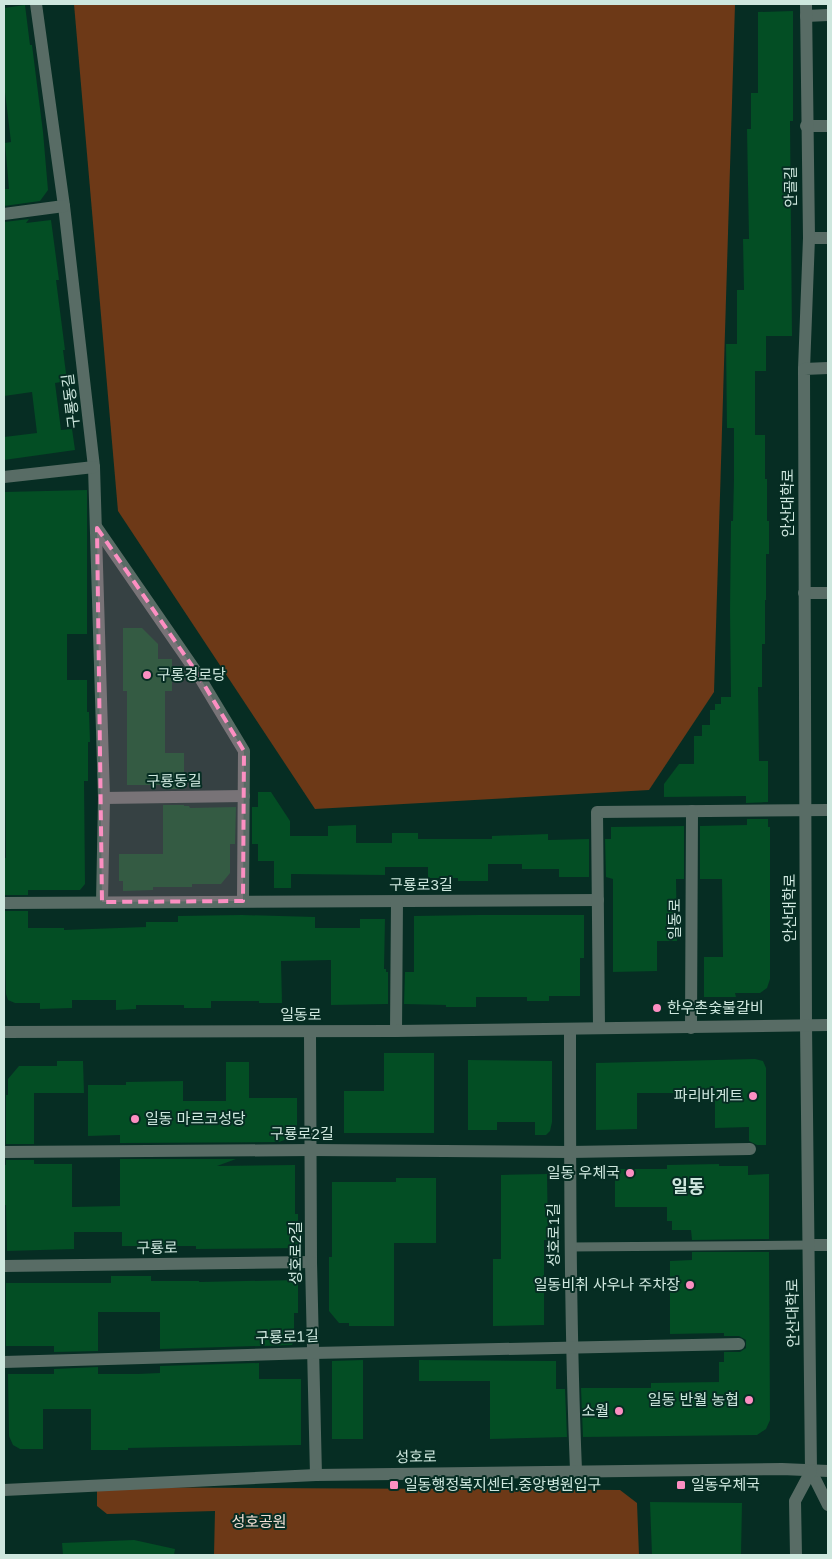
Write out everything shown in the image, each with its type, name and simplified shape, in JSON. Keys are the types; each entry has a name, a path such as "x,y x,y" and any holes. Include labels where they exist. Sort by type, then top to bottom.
{"street":[{"name":"구룡동길","path":"36,4 64,206 94,467 104,798 102,902"},
{"path":"806,10 828,16"},
{"name":"안골길","path":"804,368 809,238 806,126 806,10"},
{"path":"806,126 828,126"},
{"path":"4,214 64,206"},
{"path":"809,238 828,238"},
{"path":"804,368 828,368"},
{"name":"안산대학로","path":"804,368 806,1025 811,1471 828,1504"},
{"path":"4,477 94,467"},
{"path":"97,528 197,673 244,751 243,901"},
{"path":"804,593 828,593"},
{"name":"구룡동길","path":"104,798 244,796"},
{"path":"599,1028 597,812 828,810"},
{"name":"일동로","path":"691,1028 692,811"},
{"name":"구룡로3길","path":"4,903 598,900"},
{"path":"396,1031 397,902"},
{"name":"일동로","path":"4,1032 310,1032 828,1025"},
{"name":"성호로1길","path":"570,1029 571,1347 576,1470"},
{"name":"성호로2길","path":"310,1032 311,1262 316,1475"},
{"path":"570,1152 750,1149"},
{"name":"구룡로2길","path":"4,1152 312,1150 570,1152"},
{"path":"808,1245 828,1245"},
{"name":"구룡로","path":"4,1266 311,1262"},
{"path":"571,1347 739,1344"},
{"name":"구룡로1길","path":"4,1362 571,1347"},
{"name":"성호로","path":"4,1490 316,1475 782,1468 828,1471"},
{"name":"안산대학로","path":"796,1555 795,1501 811,1471"}],"lane":[{"path":"570,1247 808,1245"}],"highlighted area":[{"path":"97,528 197,673 244,751 243,901 102,902"}],"green space":[{"path":"74,4 735,4 714,692 649,790 315,809 118,511"},
{"name":"성호공원","path":"97,1487 620,1490 637,1503 639,1555 214,1555 215,1511 107,1514 97,1506"}],"building":[{"path":"25,5 43,132 48,190 40,201 4,206 4,189 9,189 5,143 11,142 4,84 4,8"},
{"path":"793,11 793,121 790,121 792,336 766,336 766,371 755,371 755,435 765,435 765,479 767,479 767,521 769,521 769,554 766,554 765,644 762,644 762,687 758,687 759,761 768,761 768,802 746,803 746,796 664,797 664,784 679,764 694,764 694,736 702,736 702,725 710,725 710,710 715,710 715,704 721,704 721,697 731,697 730,610 734,428 727,428 726,344 737,344 737,290 744,290 743,239 749,239 747,129 751,129 751,93 758,93 758,12"},
{"path":"29,219 26,223 51,220 59,280 56,280 67,381 55,383 61,430 72,429 75,450 4,460 4,437 37,433 32,392 4,396 4,222"},
{"path":"87,490 87,634 67,634 67,680 87,680 87,712 89,712 90,742 88,742 88,781 84,781 85,884 80,890 28,890 28,895 4,895 4,858 6,858 4,778 4,492"},
{"path":"123,628 142,628 158,644 158,659 172,659 172,691 165,691 165,753 184,753 184,789 163,789 163,785 127,785 127,691 123,691"},
{"path":"258,792 271,792 290,821 290,836 328,836 328,826 356,825 356,843 392,843 392,833 418,833 418,839 492,839 492,836 548,834 548,840 589,839 589,877 559,877 559,869 522,869 522,864 488,864 488,881 458,881 458,878 428,878 428,867 385,867 385,875 291,874 291,888 274,888 274,861 258,861 258,844 252,844 252,807 258,807"},
{"path":"163,805 184,805 190,808 236,807 235,844 230,844 230,873 221,884 192,884 192,887 153,887 153,890 123,891 123,881 119,881 119,854 163,854"},
{"path":"747,819 768,819 768,827 770,827 770,979 767,988 760,993 735,993 736,997 704,997 704,957 723,957 722,879 700,879 700,826 747,825"},
{"path":"684,826 684,879 676,879 677,941 657,941 657,971 613,972 613,879 606,877 605,839 611,839 611,827"},
{"path":"4,911 28,911 28,928 64,928 64,930 146,927 146,922 178,922 178,916 315,917 315,928 360,928 360,919 385,919 384,969 388,972 388,1004 331,1005 331,960 281,961 282,1003 211,1001 211,1008 184,1008 184,1005 136,1005 136,1009 116,1010 116,1000 72,1000 72,1008 40,1009 40,1003 15,1003 8,1000 6,994"},
{"path":"584,915 584,958 580,958 580,996 549,996 549,1001 527,1001 527,997 476,997 476,1007 404,1004 405,972 414,972 414,916"},
{"path":"384,1053 434,1053 434,1133 344,1133 344,1091 384,1091"},
{"path":"755,1059 763,1061 766,1068 766,1145 757,1145 749,1141 749,1127 715,1128 715,1093 637,1093 637,1129 596,1130 596,1063"},
{"path":"468,1060 552,1061 552,1122 550,1131 546,1135 535,1135 535,1122 497,1122 497,1130 468,1130"},
{"path":"57,1061 83,1061 84,1093 34,1093 34,1144 6,1144 6,1095 8,1095 8,1079 19,1066 57,1066"},
{"path":"226,1062 249,1062 249,1098 297,1098 297,1129 295,1136 279,1142 120,1143 120,1135 88,1136 88,1085 126,1085 126,1082 183,1081 183,1101 226,1101"},
{"path":"120,1159 236,1159 217,1166 295,1165 295,1214 298,1214 298,1248 196,1249 196,1246 122,1246 122,1232 74,1232 74,1249 7,1251 6,1160 34,1160 34,1164 72,1164 72,1207 120,1206"},
{"path":"719,1164 719,1166 748,1166 748,1175 769,1174 769,1239 692,1240 691,1230 672,1230 672,1221 667,1221 667,1207 615,1207 615,1169 667,1169 667,1165"},
{"path":"547,1174 548,1240 544,1240 544,1325 493,1326 493,1259 501,1259 501,1175"},
{"path":"396,1178 436,1178 436,1243 394,1243 394,1326 349,1326 349,1323 339,1323 329,1311 329,1257 332,1257 332,1182 396,1182"},
{"path":"692,1252 769,1252 770,1420 766,1429 757,1435 583,1437 581,1388 651,1388 651,1383 719,1382 719,1362 724,1362 724,1352 740,1352 746,1348 746,1340 739,1336 724,1336 724,1333 670,1334 670,1261 692,1260"},
{"path":"111,1276 151,1276 151,1281 298,1280 298,1313 294,1313 294,1341 292,1345 160,1349 160,1312 98,1312 98,1351 54,1352 54,1346 6,1346 6,1283 111,1283"},
{"path":"363,1360 363,1439 332,1439 332,1361"},
{"path":"419,1360 556,1361 556,1389 565,1389 567,1437 490,1439 490,1381 419,1381"},
{"path":"259,1363 259,1379 301,1379 301,1445 91,1450 91,1409 43,1409 43,1449 20,1449 13,1445 9,1436 8,1374 54,1374 54,1369 98,1367 98,1374 138,1374 160,1373 160,1366"},
{"path":"650,1502 742,1503 741,1555 652,1555"},
{"path":"134,1540 175,1549 174,1555 63,1555 62,1543"}],"place":[{"name":"구롱경로당","path":"147,675"},
{"name":"한우촌숯불갈비","path":"657,1008"},
{"name":"파리바게트","path":"753,1096"},
{"name":"일동 마르코성당","path":"135,1119"},
{"name":"일동 우체국","path":"630,1173"},
{"name":"일동비취 사우나 주차장","path":"690,1285"},
{"name":"일동 반월 농협","path":"749,1400"},
{"name":"소월","path":"619,1411"},
{"name":"일동행정복지센터.중앙병원입구","path":"394,1485"},
{"name":"일동우체국","path":"681,1485"}],"district":[{"name":"일동","path":"688,1187"}]}
